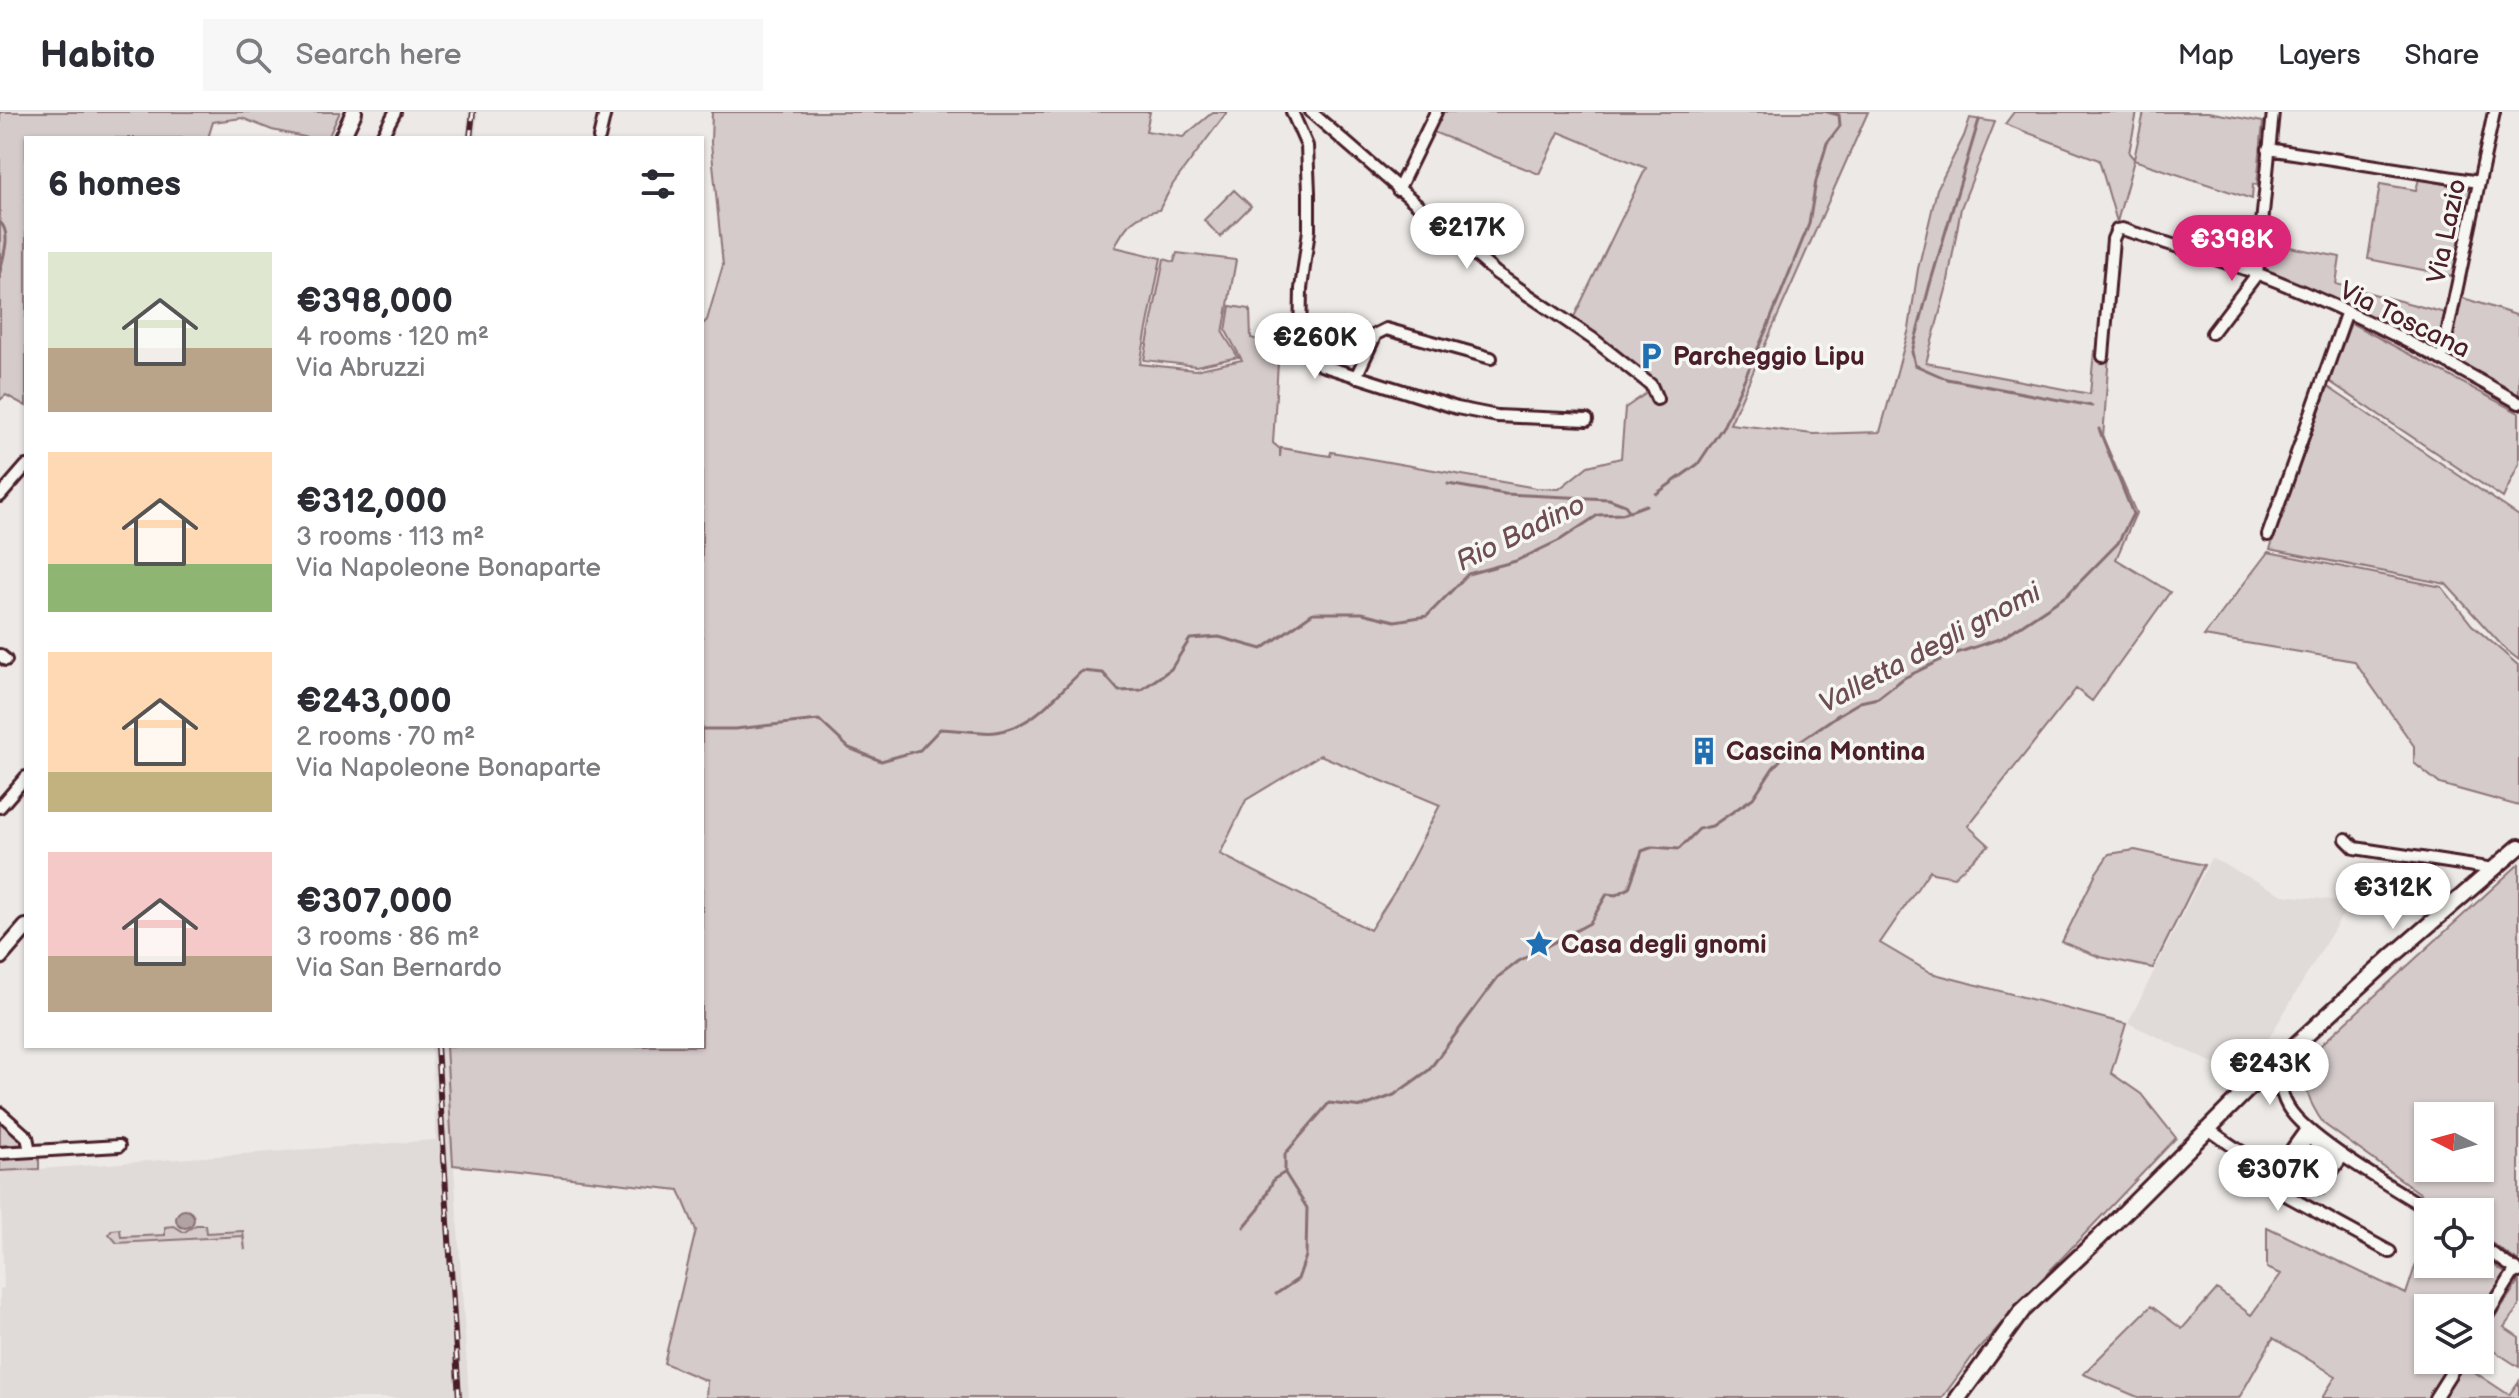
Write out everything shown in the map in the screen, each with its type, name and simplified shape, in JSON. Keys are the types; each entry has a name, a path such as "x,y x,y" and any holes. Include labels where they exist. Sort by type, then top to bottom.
{"street":[{"path":"343,136 354,112"},
{"path":"382,136 395,112"},
{"path":"599,136 605,112"},
{"path":"1292,112 1307,146 1309,230 1301,289 1300,343 1305,354 1321,365 1457,408 1497,416 1587,420"},
{"path":"1311,112 1496,273 1593,339 1651,385 1657,399"},
{"path":"1398,190 1436,112"},
{"path":"2212,333 2257,274 2273,112"},
{"name":"Via Lazio","path":"2442,358 2494,112"},
{"path":"2268,149 2479,182"},
{"name":"Via Toscana","path":"2103,356 2113,239 2117,230 2122,229 2257,274 2442,358 2519,403"},
{"path":"2268,535 2346,314"},
{"path":"1356,377 1376,334 1386,329 1491,358"},
{"path":"0,496 24,468"},
{"path":"0,807 24,779"},
{"path":"2346,839 2355,848 2494,869"},
{"path":"1958,1398 2022,1311 2266,1073 2395,954 2519,847"},
{"path":"0,957 24,929"},
{"path":"2297,1046 2285,1063 2281,1079 2286,1104 2307,1128 2414,1200"},
{"path":"2266,1073 2276,1071 2281,1079"},
{"path":"0,1113 27,1137 30,1151"},
{"path":"2307,1128 2272,1182 2273,1188 2390,1252"},
{"path":"2208,1129 2251,1158 2282,1168 2320,1188 2340,1160 2308,1138 2282,1168"},
{"path":"0,1153 119,1146"},
{"path":"2494,1254 2517,1270 2494,1305"},
{"path":"2435,1398 2450,1374"}],"shaded area":[{"path":"0,112 340,112 329,136 300,136 272,130 242,118 213,122 209,136 24,136 24,405 6,395 0,400"},
{"path":"468,112 478,112 475,136 466,136"},
{"path":"712,112 1150,112 1146,131 1183,137 1213,112 1227,112 1173,184 1159,210 1132,222 1115,247 1161,258 1140,364 1195,370 1242,360 1226,331 1230,306 1250,309 1251,338 1279,346 1273,443 1280,449 1280,457 1281,448 1330,456 1331,452 1536,488 1559,489 1588,466 1621,458 1625,408 1654,388 1572,321 1646,168 1559,132 1539,174 1433,132 1441,112 1868,112 1730,424 1813,434 1880,432 1909,329 1918,269 1937,189 1970,118 1995,122 1961,208 1947,286 1926,363 2090,394 2094,351 2109,354 2103,438 2136,513 2116,559 2170,592 2092,701 2076,689 1968,826 1989,845 1954,877 1930,870 1880,943 1931,973 2126,1024 2111,1073 2141,1094 2176,1138 2020,1302 1972,1357 1942,1398 706,1398 707,1381 664,1363 696,1230 679,1190 453,1165 446,1048 704,1048 704,323 723,265 711,143","holes":["1320,755 1440,805 1397,888 1370,930 1220,854 1246,800"]},
{"path":"2014,112 2137,112 2129,153 2134,159 2144,112 2208,112 2263,122 2257,185 2253,184 2252,199 2134,160 2117,222 2099,160 2005,124"},
{"path":"2419,179 2471,189 2453,276 2368,259 2380,184 2416,190"},
{"path":"1234,190 1251,206 1220,237 1204,220"},
{"path":"2265,242 2340,257 2336,284 2449,314 2444,340 2433,346 2285,283 2265,267"},
{"path":"1177,253 1236,260 1223,333 1238,357 1196,366 1144,360 1164,259 1174,262"},
{"path":"2460,297 2519,316 2519,400 2454,363 2449,339"},
{"path":"2351,323 2519,413 2519,464 2503,498 2329,381"},
{"path":"2328,387 2519,516 2519,660 2505,649 2446,584 2270,549"},
{"path":"2268,552 2442,587 2472,625 2519,666 2519,806 2440,784 2414,763 2414,746 2354,661 2204,636"},
{"path":"2135,850 2204,865 2153,968 2100,957 2062,942 2096,873 2109,854"},
{"path":"2211,858 2283,895 2349,904 2245,1078 2128,1023"},
{"path":"2519,864 2519,1262 2494,1245 2494,1198 2427,1198 2324,1124 2307,1091 2310,1055"},
{"path":"431,1048 446,1048 469,1398 0,1398 0,1289 4,1288 0,1172 436,1140"},
{"path":"0,1119 27,1144 0,1146"},
{"path":"39,1156 39,1169 0,1171 0,1158"},
{"path":"185,1210 194,1219 185,1228 176,1219"},
{"path":"196,1225 205,1225 206,1233 243,1231 245,1250 243,1236 117,1243 109,1234 112,1230 120,1229 121,1237 165,1235 165,1227 174,1226 184,1232"},
{"path":"2267,1227 2406,1294 2414,1270 2414,1278 2494,1278 2494,1266 2505,1273 2492,1294 2414,1294 2414,1374 2443,1374 2428,1398 2322,1398 2336,1376 2273,1338 2239,1398 2140,1398 2083,1374 2151,1306 2182,1329 2217,1289 2251,1315 2281,1274 2267,1268"},
{"path":"2519,1281 2519,1306 2504,1327 2519,1337 2519,1367 2494,1351 2494,1318"},
{"path":"2457,1374 2478,1374 2509,1395 2519,1381 2519,1398 2442,1398"}],"waterway":[{"name":"Rio Badino","path":"1656,494 1698,464 1724,425 1809,224 1816,181 1827,143 1840,126 1839,115 1827,112"},
{"path":"1979,120 1912,352 1915,365 1947,379 2092,406"},
{"path":"0,222 6,239 0,272"},
{"name":"Valletta degli gnomi","path":"1276,1294 1298,1279 1306,1256 1307,1208 1285,1173 1285,1154 1329,1103 1362,1107 1394,1095 1429,1070 1498,977 1519,961 1590,923 1607,894 1616,895 1629,888 1642,851 1653,847 1679,849 1699,829 1712,826 1753,798 1773,768 1793,746 1838,715 1860,702 1878,698 1904,678 1951,655 2002,638 2067,595 2118,543 2133,514 2099,429"},
{"path":"1448,484 1505,494 1609,499 1625,505 1630,512"},
{"name":"Rio Badino","path":"704,729 735,729 819,720 849,748 881,761 920,750 940,729 996,732 1022,723 1044,708 1082,671 1103,673 1119,691 1141,690 1171,669 1190,639 1219,637 1262,649 1313,613 1362,613 1395,621 1427,616 1468,574 1516,561 1560,540 1598,515 1622,514 1646,505"},
{"path":"1244,1227 1259,1209 1274,1179 1284,1173"}],"railway":[{"path":"470,136 473,112"},
{"path":"437,1048 459,1398"}],"place":[{"name":"Parcheggio Lipu","path":"1651,356"},
{"name":"Cascina Montina","path":"1704,751"},
{"name":"Casa degli gnomi","path":"1539,944"}]}
